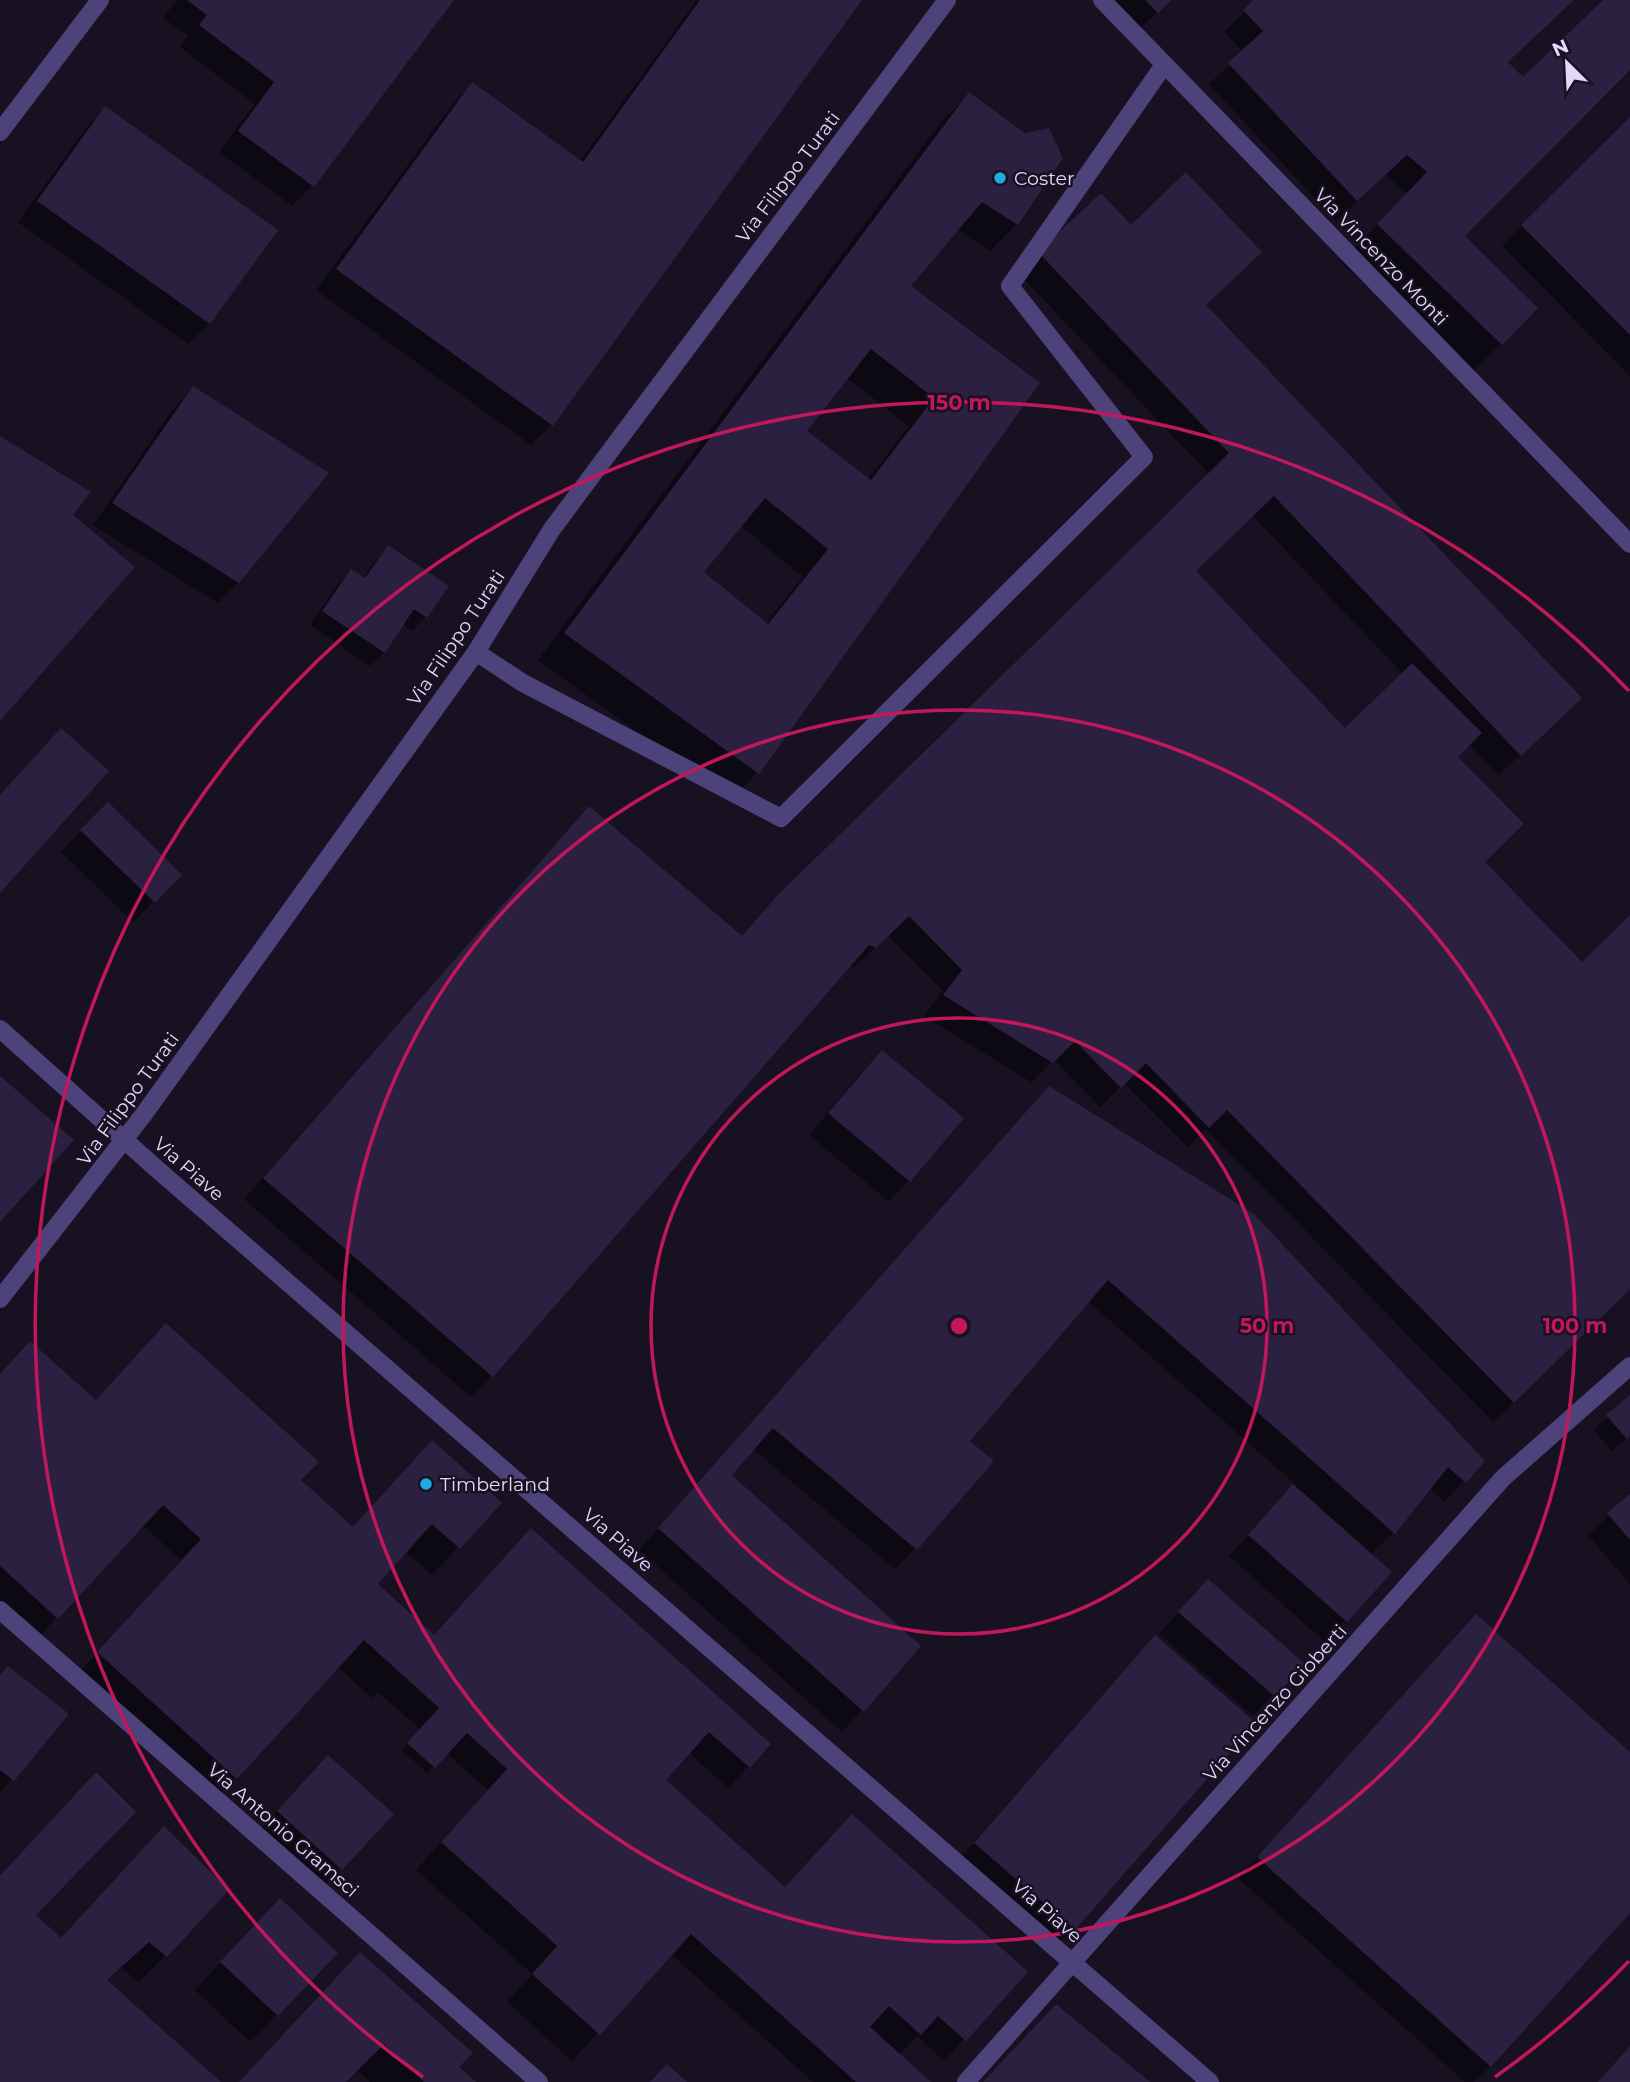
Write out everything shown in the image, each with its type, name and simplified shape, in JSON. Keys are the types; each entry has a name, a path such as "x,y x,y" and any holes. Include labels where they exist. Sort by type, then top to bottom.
{"street":[{"path":"0,132 100,0"},
{"name":"Via Filippo Turati","path":"0,1299 124,1141 476,652 552,528 947,0"},
{"name":"Via Vincenzo Monti","path":"1102,0 1630,544"},
{"path":"476,652 523,683 781,818 1144,457 1010,286 1164,65"},
{"name":"Via Piave","path":"0,1029 124,1141 1210,2082"},
{"name":"Via Vincenzo Gioberti","path":"966,2082 1503,1478 1630,1366"},
{"name":"Via Antonio Gramsci","path":"0,1610 539,2082"}],"building":[{"path":"187,0 454,0 314,187 238,131 274,82 199,25 207,15"},
{"path":"700,0 862,0 553,426 336,269 472,82 583,162"},
{"path":"1145,0 1172,0 1158,13"},
{"path":"1253,0 1574,0 1508,62 1523,77 1603,0 1630,0 1630,70 1465,236 1538,308 1502,345 1377,224 1427,172 1407,155 1357,201 1228,63 1263,31 1243,10"},
{"path":"969,92 1025,133 1049,128 1063,158 1018,225 982,202 911,286 1040,383 759,774 564,633","holes":["871,349 934,398 871,480 807,431","765,498 828,549 768,624 704,572"]},
{"path":"105,106 278,230 210,324 37,201"},
{"path":"1630,117 1630,335 1521,225"},
{"path":"1186,172 1262,252 1206,305 1582,698 1521,756 1274,496 1196,571 1345,728 1412,663 1482,733 1458,757 1524,824 1485,862 1582,962 1630,915 1630,1289 1514,1403 1227,1110 1209,1128 1146,1063 1121,1088 1075,1041 1053,1063 943,995 962,970 909,916 876,948 869,945 493,1377 263,1178 589,806 742,936 777,896 1229,453 1038,252 1101,193 1131,225"},
{"path":"193,386 329,473 239,583 112,503"},
{"path":"0,436 91,492 73,515 135,567 0,721"},
{"path":"388,545 449,586 427,618 414,609 385,653 322,611 351,569 365,578"},
{"path":"61,728 109,771 0,893 0,795"},
{"path":"108,802 182,875 155,903 80,830"},
{"path":"882,1050 964,1118 910,1182 828,1113"},
{"path":"0,1076 74,1140 0,1222"},
{"path":"1049,1086 1254,1214 1485,1461 1466,1483 1448,1467 1395,1534 1108,1280 970,1441 994,1461 917,1550 773,1428 732,1475 921,1646 864,1712 658,1528"},
{"path":"166,1323 319,1462 301,1480 353,1527 432,1440 502,1503 460,1549 432,1524 378,1584 434,1635 531,1528 771,1744 750,1768 709,1732 666,1780 785,1887 852,1814 1028,1972 966,2041 938,2016 921,2035 889,2006 870,2027 931,2082 856,2082 691,1934 600,2035 532,1974 557,1946 441,1842 507,1769 467,1733 435,1768 407,1743 439,1708 364,1640 237,1779 97,1652 201,1539 163,1505 58,1619 0,1566 0,1374 30,1341 96,1400"},
{"path":"1630,1395 1630,1436 1627,1439 1606,1415"},
{"path":"1293,1484 1392,1572 1347,1622 1248,1535"},
{"path":"1630,1494 1630,1540 1607,1513"},
{"path":"1208,1579 1305,1664 1275,1697 1178,1612"},
{"path":"1476,1614 1630,1752 1630,1913 1491,2067 1257,1857"},
{"path":"1155,1635 1256,1723 1075,1930 974,1843"},
{"path":"8,1666 69,1714 14,1781 0,1770 0,1676"},
{"path":"328,1755 394,1814 342,1870 277,1811"},
{"path":"96,1772 136,1812 36,1915 61,1938 164,1826 229,1890 167,1957 149,1942 107,1980 221,2082 0,2082 0,1876"},
{"path":"280,1898 338,1953 278,2016 220,1962"},
{"path":"360,1952 473,2053 459,2067 476,2082 424,2082 384,2044 346,2082 239,2082"},
{"path":"1056,2004 1150,2082 983,2082"},
{"path":"1630,2046 1630,2082 1598,2082"},
{"path":"667,2064 687,2082 650,2082"}],"place":[{"name":"Coster","path":"1000,178"},
{"name":"Timberland","path":"426,1484"}]}
